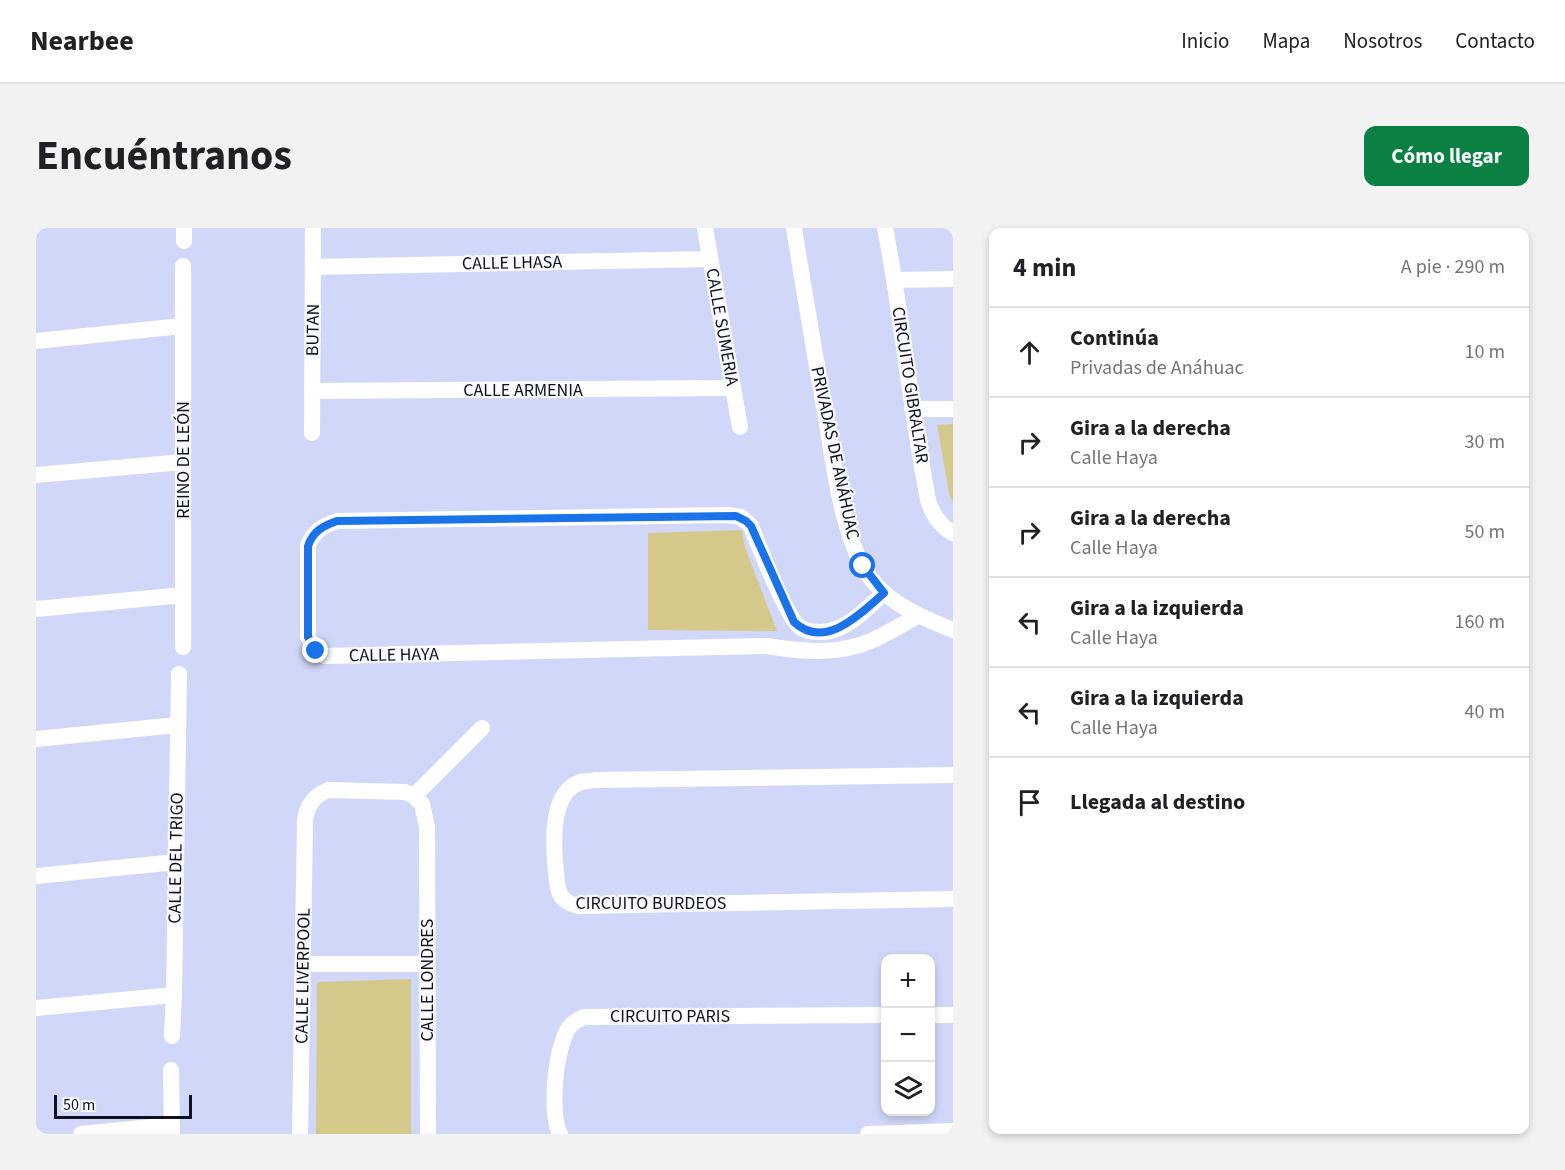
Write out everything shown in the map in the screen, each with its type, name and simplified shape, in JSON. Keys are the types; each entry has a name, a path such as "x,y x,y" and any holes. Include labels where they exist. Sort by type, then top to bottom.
{"street":[{"name":"BUTAN","path":"312,433 313,228"},
{"name":"CALLE SUMERIA","path":"705,228 740,427"},
{"name":"PRIVADAS DE ANÁHUAC","path":"794,228 828,431 851,540 863,566 884,593 918,616 953,630"},
{"name":"CIRCUITO GIBRALTAR","path":"885,228 895,280 912,409 929,504 934,515 946,530 953,533"},
{"name":"CALLE LHASA","path":"313,267 710,260"},
{"name":"REINO DE LEÓN","path":"183,266 183,647"},
{"path":"895,280 953,279"},
{"path":"36,341 182,326"},
{"name":"CALLE ARMENIA","path":"312,392 733,388"},
{"path":"912,409 953,409"},
{"path":"36,475 183,462"},
{"name":"CALLE HAYA","path":"884,593 843,627 822,632 800,628 790,615 751,526 741,517 728,515 337,521 323,526 316,532 310,538 308,546 308,637 316,651 325,656 767,646 793,651 820,651 846,648 872,641 918,616"},
{"path":"36,609 183,595"},
{"name":"CALLE DEL TRIGO","path":"172,1036 178,674"},
{"path":"36,739 177,725"},
{"path":"414,796 482,728"},
{"name":"CIRCUITO BURDEOS","path":"953,775 579,782 562,800 556,812 555,836 560,894 568,903 579,906 953,899"},
{"name":"CALLE LIVERPOOL","path":"300,1134 305,819 308,806 320,794 328,790 405,792 414,796"},
{"name":"CALLE LONDRES","path":"414,796 422,804 427,827 428,1134"},
{"path":"36,876 176,862"},
{"path":"304,964 427,964"},
{"path":"36,1008 174,995"},
{"name":"CIRCUITO PARIS","path":"561,1134 556,1127 555,1115 558,1058 565,1036 572,1024 584,1017 881,1015"},
{"path":"935,1015 953,1015"},
{"path":"81,1134 172,1130 171,1070"},
{"path":"868,1134 953,1131"}],"shaded area":[{"path":"953,424 953,501 950,498 937,425"},
{"path":"742,530 745,547 777,631 648,630 648,533"},
{"path":"411,979 411,1134 316,1134 317,982"}],"route":[{"path":"316,651 308,637 308,546 310,538 316,532 323,526 337,521 728,515 741,517 751,526 794,622 800,628 814,632 843,627 884,593 863,566"}]}
